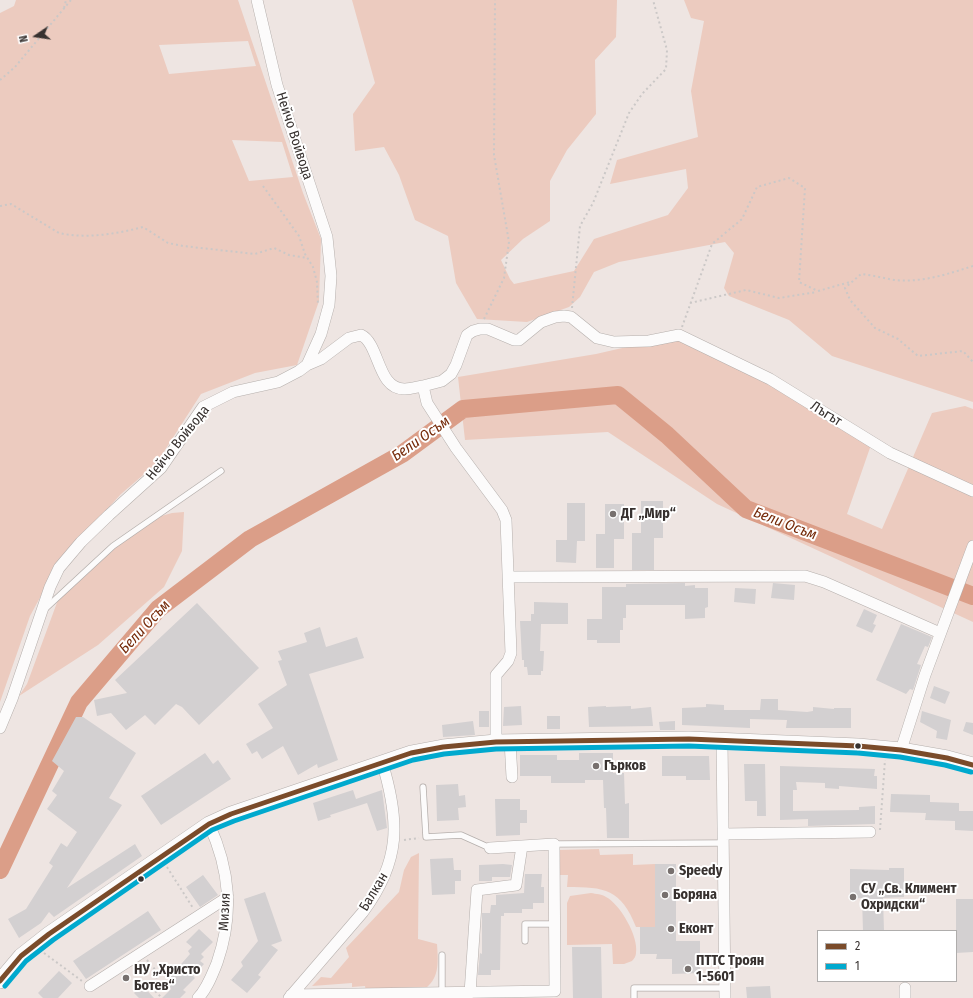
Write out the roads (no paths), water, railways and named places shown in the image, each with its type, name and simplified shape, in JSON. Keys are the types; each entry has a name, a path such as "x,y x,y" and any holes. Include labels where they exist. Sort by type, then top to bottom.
{"main road":[{"path":"0,981 21,956 60,925 209,824 231,814 411,753 443,747 503,741 722,740 858,746 901,750 948,758 973,765"}],"street":[{"name":"Нейчо Войвода","path":"0,728 12,699 40,614 59,568 92,531 161,468 203,407 233,392 278,382 307,366 321,334 329,305 331,276 327,237 277,85 259,3"},
{"name":"Лъгът","path":"423,386 442,381 451,374 468,335 473,331 480,329 488,329 514,340 519,340 540,322 555,317 571,317 597,338 614,342 649,341 679,335 770,379 890,454 973,491"},
{"path":"307,366 321,359 349,338 361,334 370,341 377,362 395,387 404,389 423,386 427,403 435,417 487,492 502,510 506,520 511,653 508,661 496,675 503,741 512,777"},
{"path":"901,750 940,633 973,546"},
{"path":"508,577 805,576 824,582 940,633"},
{"path":"722,740 725,993"},
{"name":"Балкан","path":"290,997 373,900 386,876 395,841 393,801 382,762"},
{"name":"Мизия","path":"198,998 208,982 220,954 226,924 228,897 219,846 209,824"},
{"path":"723,839 875,832"},
{"path":"290,997 388,996 442,993 555,991 554,844 490,848"},
{"path":"470,993 477,890 516,885 522,846"},
{"path":"90,986 228,897"}],"lane":[{"path":"40,614 114,546 221,471"},
{"path":"423,787 426,837 462,835 490,848"},
{"path":"554,844 723,839"},
{"path":"525,942 525,924 555,924"},
{"path":"442,955 442,993"},
{"path":"634,998 634,988 725,993"}],"waterway":[{"name":"Бели Осъм","path":"0,870 79,702 158,609 250,539 402,454 463,409 618,395 667,435 746,509 973,596"}],"place":[{"name":"ДГ „Мир“","path":"613,514"},
{"name":"Гърков","path":"596,766"},
{"name":"Speedy","path":"671,871"},
{"name":"Боряна","path":"665,895"},
{"name":"СУ „Св. Климент Охридски“","path":"853,897"},
{"name":"Еконт","path":"671,929"},
{"name":"ПТТС Троян 1-5601","path":"688,969"},
{"name":"НУ „Христо Ботев“","path":"126,978"}]}
